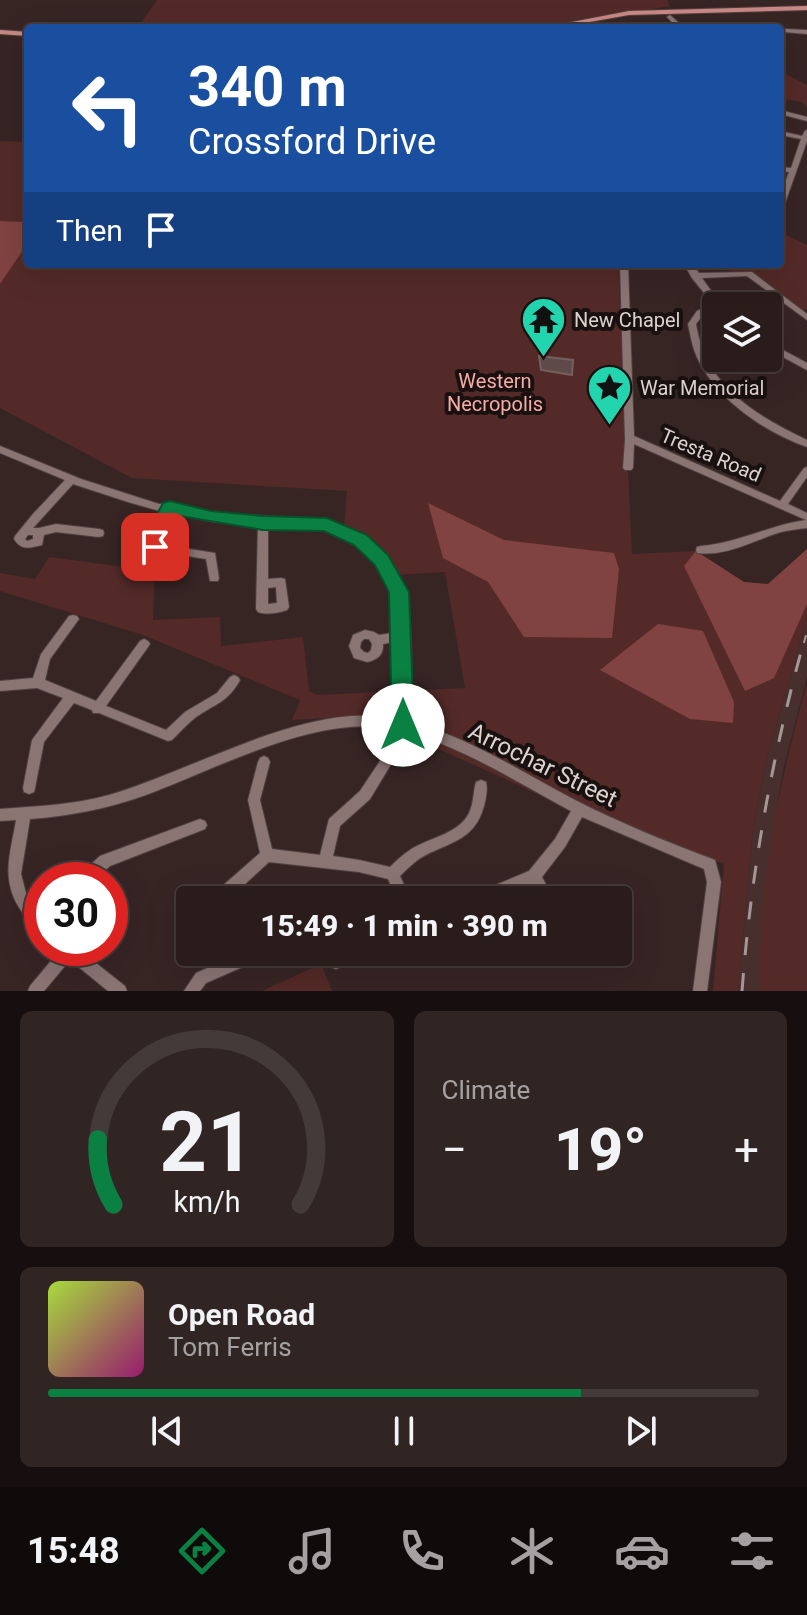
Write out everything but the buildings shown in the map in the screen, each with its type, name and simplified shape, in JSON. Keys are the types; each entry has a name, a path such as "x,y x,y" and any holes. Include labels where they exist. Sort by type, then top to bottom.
{"main road":[{"path":"567,24 629,13 757,12 807,8"},
{"path":"0,32 24,34"}],"street":[{"path":"708,12 709,24"},
{"path":"670,17 677,24"},
{"path":"786,31 807,32"},
{"path":"784,113 807,119"},
{"path":"784,133 805,135 784,195"},
{"path":"784,169 793,170"},
{"name":"Tresta Road","path":"624,268 630,440 807,517"},
{"path":"690,268 707,292"},
{"path":"695,276 749,274 807,318"},
{"path":"702,312 692,324 702,354"},
{"path":"782,353 807,367"},
{"path":"712,372 720,385 765,425 807,444"},
{"path":"628,468 630,440"},
{"path":"0,449 70,481 170,508 263,523 327,524 360,540 381,560 399,592 403,636 403,725"},
{"path":"783,504 807,470"},
{"path":"70,481 33,517 33,531 56,528 99,533"},
{"path":"151,542 170,508"},
{"path":"162,526 148,522 141,526 136,536 155,547 211,556 214,578"},
{"path":"262,584 263,523"},
{"path":"701,550 747,543 787,525 807,524"},
{"path":"38,683 45,657 73,619"},
{"path":"377,640 403,636"},
{"path":"97,709 144,644"},
{"path":"0,686 38,683 168,736 192,714 214,704 227,693 234,680"},
{"path":"29,788 38,740 71,697"},
{"name":"Arrochar Street","path":"0,815 109,801 301,729 365,721 403,725 461,748 579,809 710,865 714,882 700,991"},
{"path":"264,762 254,800 267,855"},
{"path":"325,861 334,823 365,795 386,762"},
{"path":"392,874 416,854 462,835 479,811 481,786"},
{"path":"510,886 534,876 560,843 579,809"},
{"path":"24,813 7,886 24,906"},
{"path":"104,862 200,825"},
{"path":"233,886 267,855 325,861 392,874"},
{"path":"392,874 398,886"},
{"path":"534,876 539,886"},
{"path":"35,991 55,966"},
{"path":"89,966 120,991"},
{"path":"191,991 201,978 228,966"}],"shaded area":[{"path":"0,221 24,222 24,249 0,284"},
{"path":"428,503 504,540 614,553 619,569 612,638 524,637 488,582 443,558"},
{"path":"807,549 807,604 774,678 745,691 684,566 696,551 744,582 768,584"},
{"path":"807,621 807,677 783,770 768,866 760,991 738,991 753,828 769,749"},
{"path":"658,624 703,631 734,702 733,723 690,719 600,670"}],"green space":[{"path":"157,0 667,0 670,6 565,24 140,24"},
{"path":"784,73 807,85 807,108 802,102 784,99"},
{"path":"0,141 24,142 24,222 0,221"},
{"path":"784,234 807,245 807,309 803,311 782,292 761,279 729,271 728,268 784,268"},
{"name":"Western Necropolis","path":"24,249 24,268 618,268 632,554 696,551 744,582 768,584 807,549 807,621 769,749 753,828 738,991 713,991 724,863 668,853 410,736 388,721 341,717 292,720 300,700 143,635 0,591 0,573 35,579 49,557 155,571 153,620 220,617 221,646 303,637 309,691 317,695 465,688 445,572 396,575 375,545 344,527 347,491 132,478 0,408 0,284"},
{"path":"807,683 807,991 760,991 766,874 787,759"},
{"path":"322,966 332,991 262,991"}],"railway":[{"path":"804,643 807,631"},
{"path":"742,991 764,814 804,641"}],"place":[{"name":"New Chapel","path":"543,359"},
{"name":"War Memorial","path":"609,427"}],"route":[{"path":"155,547 151,542 170,508 263,523 327,524 360,540 381,560 399,592 403,636 403,725"}]}
